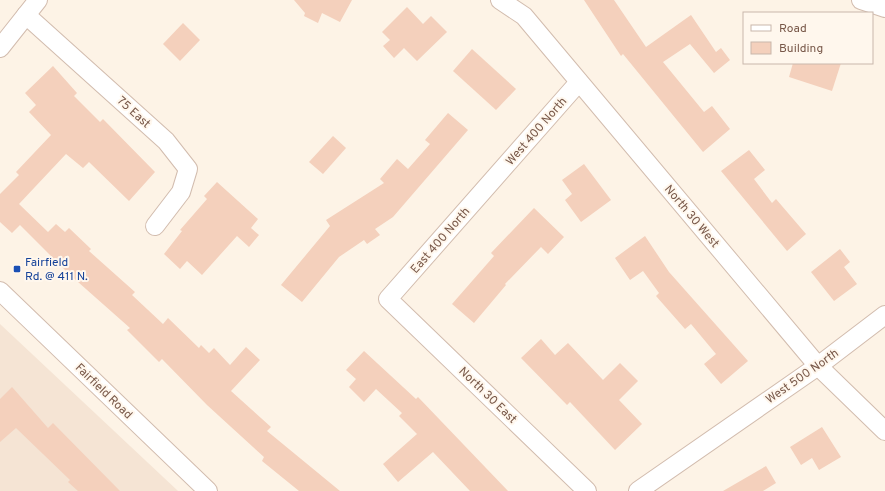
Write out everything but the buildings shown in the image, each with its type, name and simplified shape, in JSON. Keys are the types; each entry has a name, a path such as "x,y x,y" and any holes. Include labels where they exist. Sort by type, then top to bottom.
{"street":[{"path":"0,48 38,0"},
{"name":"North 30 West","path":"500,0 524,16 818,366 885,431"},
{"path":"861,0 885,8"},
{"name":"75 East","path":"26,15 166,141 188,169 181,192 155,226"},
{"name":"West 400 North","path":"492,180 579,82"},
{"name":"East 400 North","path":"388,300 492,180"},
{"name":"Fairfield Road","path":"0,291 208,491"},
{"name":"North 30 East","path":"388,300 587,491"},
{"name":"West 500 North","path":"638,491 818,366 885,315"}],"shaded area":[{"path":"0,324 178,491 0,491"}],"place":[{"name":"Fairfield Rd. @ 411 N.","path":"17,269"}]}
